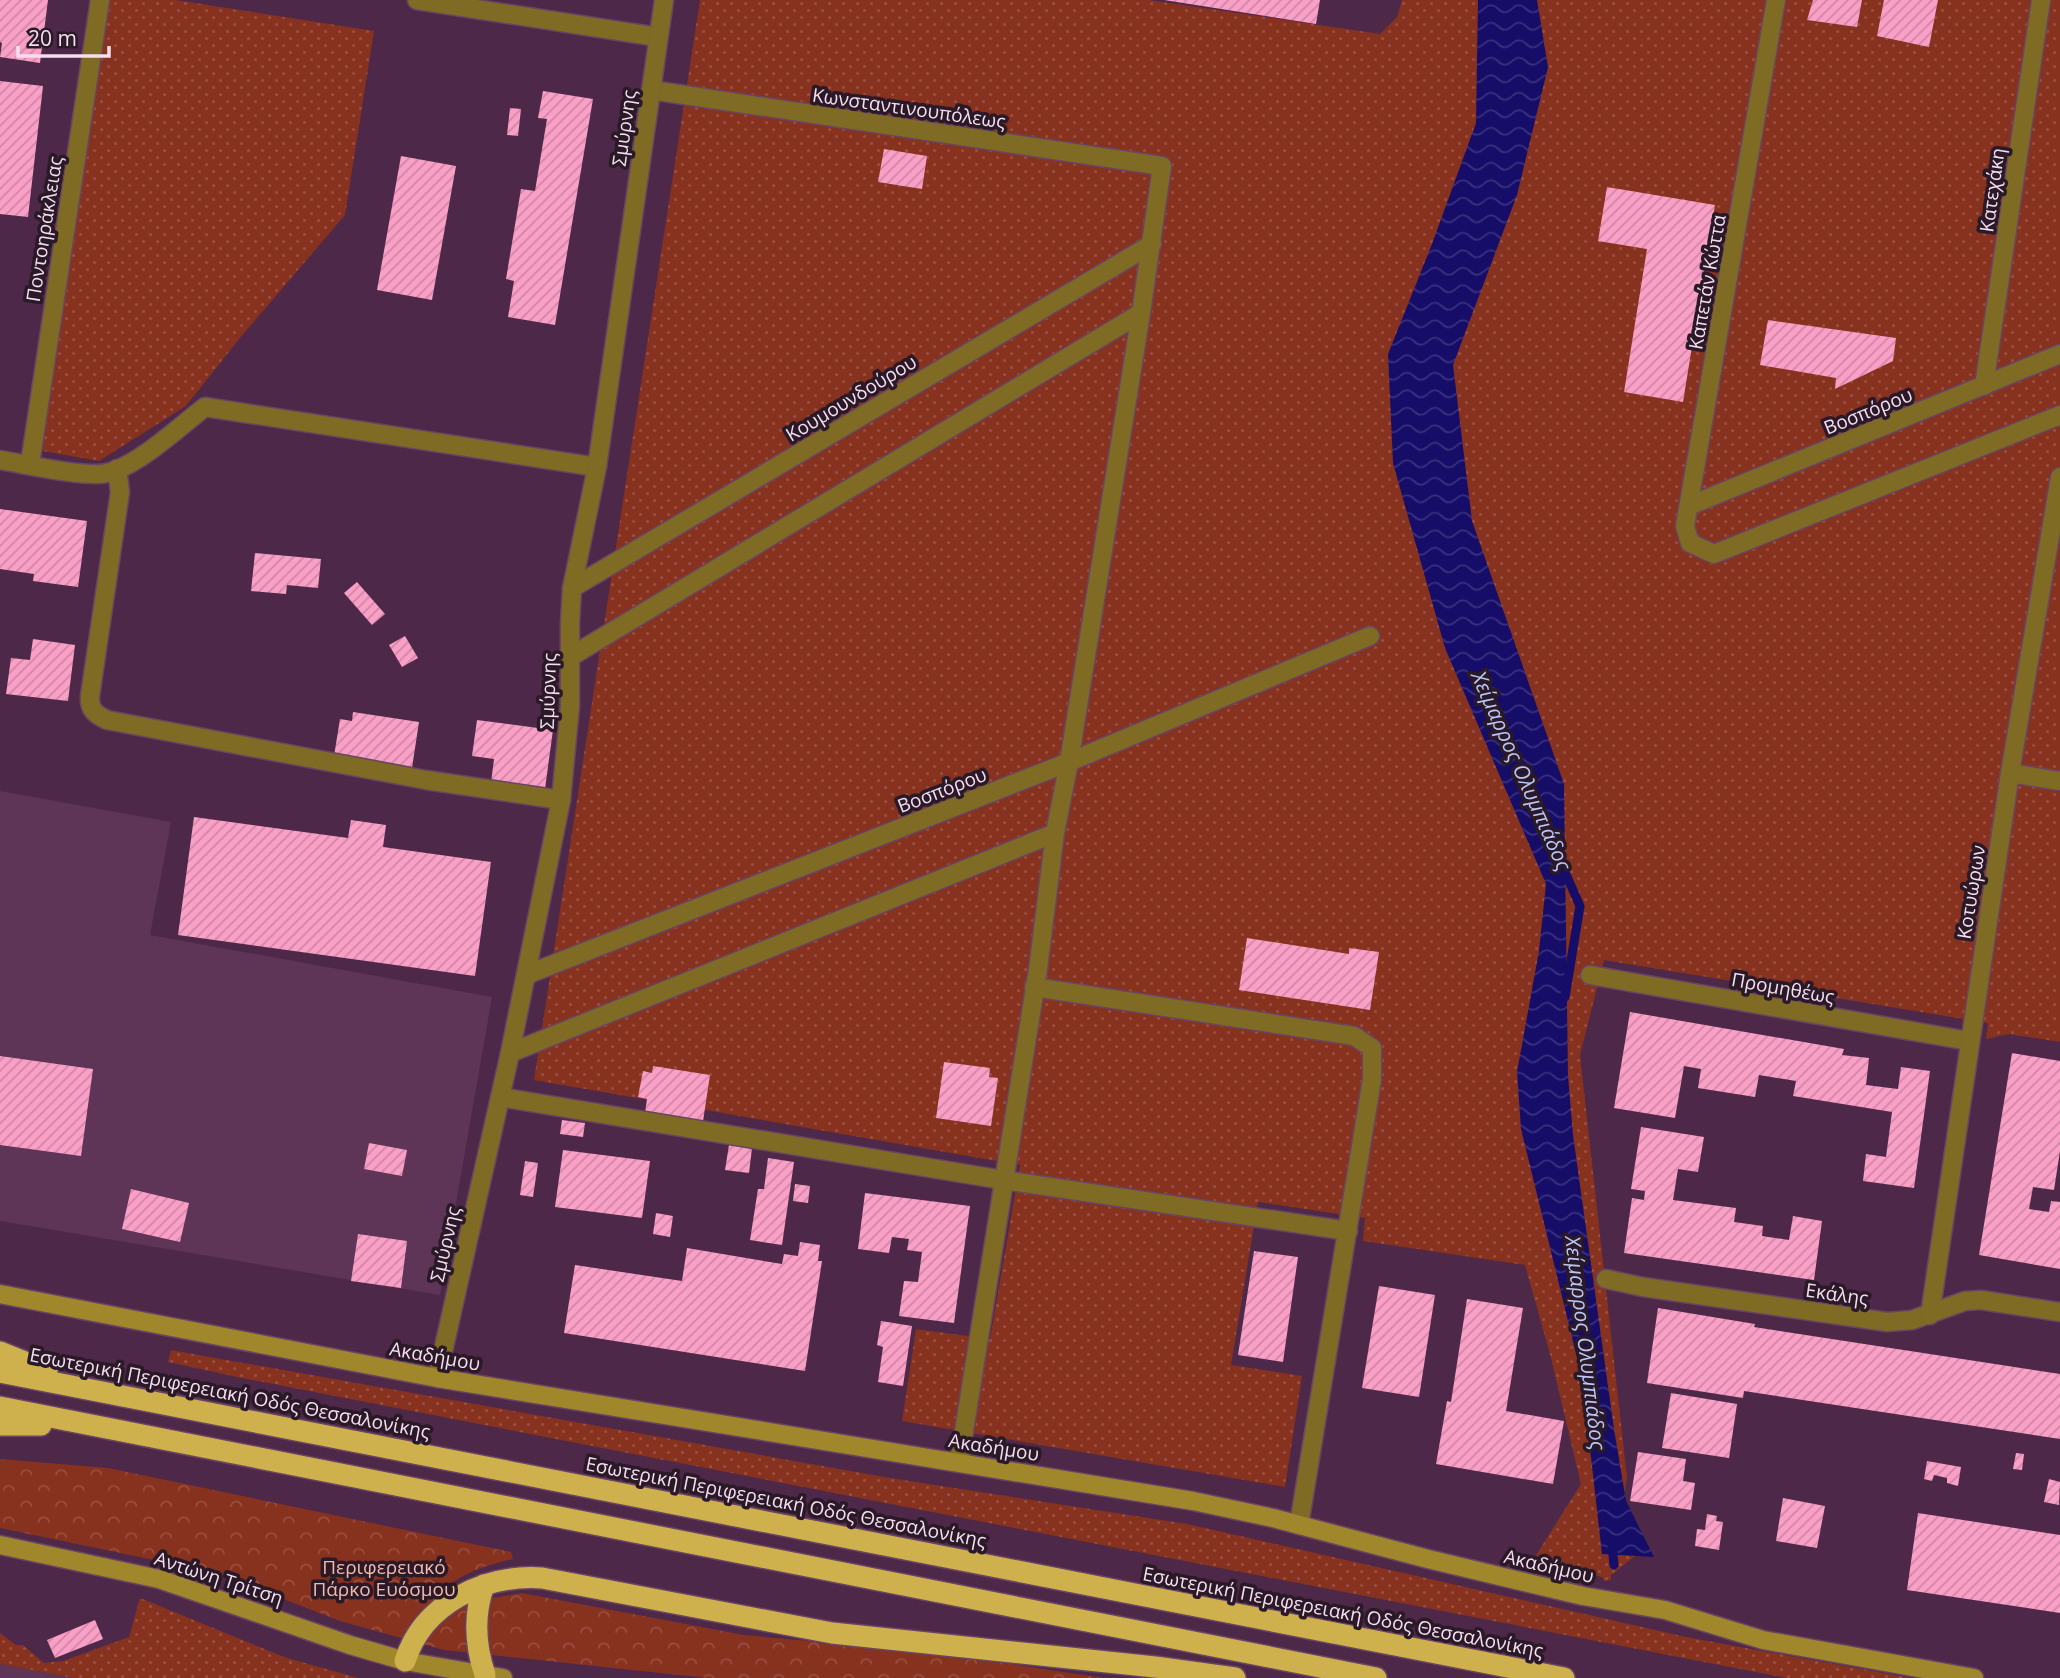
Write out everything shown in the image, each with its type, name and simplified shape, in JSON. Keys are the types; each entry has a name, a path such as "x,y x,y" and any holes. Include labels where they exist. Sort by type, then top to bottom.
{"highway":[{"path":"0,1352 98,1391"},
{"name":"Εσωτερική Περιφερειακή Οδός Θεσσαλονίκης","path":"0,1372 1563,1678"},
{"path":"0,1407 1377,1678"},
{"path":"0,1424 92,1425"},
{"path":"403,1670 413,1639 440,1608 484,1586 511,1578 542,1578 832,1633 1235,1678"},
{"path":"484,1586 476,1623 477,1648 494,1677"}],"street":[{"name":"Ποντοηράκλειας","path":"30,464 100,0"},
{"path":"417,0 658,37"},
{"name":"Σμύρνης","path":"437,1378 510,1053 561,800 569,727 572,588 597,467 664,0"},
{"name":"Καπετάν Κώττα","path":"1776,0 1691,505 1685,526 1687,538 1695,547 1714,554 2060,415"},
{"name":"Κατεχάκη","path":"1984,386 2041,0"},
{"name":"Κωνσταντινουπόλεως","path":"651,90 1162,166 1152,244"},
{"path":"959,1462 1038,969 1055,833 1069,762 1152,244"},
{"name":"Κουμουνδούρου","path":"572,588 1152,244"},
{"path":"570,657 1141,313"},
{"name":"Βοσπόρου","path":"1691,505 2060,354"},
{"path":"0,460 88,474 108,473 158,444 205,407 597,467"},
{"path":"117,470 120,492 90,696 91,709 95,714 107,720 426,780 561,800"},
{"name":"Κοτυώρων","path":"1930,1315 2010,773 2060,477"},
{"name":"Βοσπόρου","path":"526,975 1069,762 1370,636"},
{"path":"2010,773 2060,781"},
{"path":"510,1053 1055,833"},
{"name":"Προμηθέως","path":"1590,975 1969,1041"},
{"path":"1034,987 1354,1036 1372,1048 1372,1079 1299,1525"},
{"path":"500,1097 1003,1180 1348,1231"},
{"name":"Εκάλης","path":"1606,1279 1643,1287 1887,1322 1930,1315 1965,1301 1981,1300 2060,1312"},
{"name":"Ακαδήμου","path":"0,1294 437,1378 1194,1501 1570,1593 1665,1611 1763,1640 1974,1678"},
{"name":"Αντώνη Τρίτση","path":"0,1545 159,1578 350,1645 403,1670 494,1677"}],"shaded area":[{"path":"0,791 171,822 150,935 492,997 440,1295 0,1221"},
{"path":"0,1664 73,1678 0,1678"}],"green space":[{"path":"101,0 176,0 374,31 345,215 239,339 186,406 99,461 32,449"},
{"path":"700,0 1149,0 1380,34 1397,17 1402,0 2060,0 2060,1042 2009,1034 1986,1039 1988,1023 1604,960 1580,1055 1627,1478 1624,1496 1635,1556 1611,1575 1611,1580 1604,1581 1602,1577 1533,1560 1581,1484 1550,1354 1525,1265 1363,1241 1365,1218 1258,1202 1231,1365 1302,1376 1285,1487 902,1421 916,1329 990,1339 1020,1165 534,1080"},
{"path":"171,1350 890,1478 1187,1524 1686,1637 1911,1678 1787,1678 237,1377 168,1362"},
{"name":"Περιφερειακό Πάρκο Ευόσμου","path":"0,1459 108,1468 511,1552 513,1559 467,1574 445,1590 492,1598 522,1593 744,1635 931,1652 1103,1678 707,1678 444,1650 340,1621 217,1573 0,1528"},
{"path":"140,1598 284,1657 358,1678 73,1678 0,1664 0,1633 16,1645 23,1645 44,1663 63,1661 129,1637"}],"water":[{"path":"1478,0 1537,0 1548,67 1517,195 1453,365 1472,521 1564,784 1568,1076 1573,1135 1626,1501 1654,1557 1602,1554 1582,1378 1521,1129 1517,1072 1539,951 1546,884 1445,648 1393,463 1388,354 1476,123"}],"building":[{"path":"0,0 48,0 40,63 0,57"},
{"path":"1164,0 1320,0 1316,24"},
{"path":"1813,0 1862,0 1857,27 1807,20"},
{"path":"1884,0 1938,0 1929,47 1877,36"},
{"path":"0,81 43,86 28,217 0,214"},
{"path":"543,91 593,99 555,325 508,317 514,281 506,279 521,189 535,191 547,119 538,118"},
{"path":"510,108 521,109 518,136 507,135"},
{"path":"884,149 927,156 922,189 878,182"},
{"path":"401,156 456,166 432,300 377,290"},
{"path":"1607,187 1715,205 1683,402 1624,392 1647,249 1598,241"},
{"path":"1768,320 1896,338 1893,361 1835,389 1836,378 1760,365"},
{"path":"0,509 87,521 78,587 33,581 34,574 0,569"},
{"path":"255,553 321,559 318,588 287,585 286,594 251,591"},
{"path":"357,582 385,614 372,625 344,593"},
{"path":"405,636 418,658 402,667 389,645"},
{"path":"33,639 75,645 68,701 6,694 11,658 30,660"},
{"path":"353,712 419,722 412,768 334,756 340,719 352,721"},
{"path":"477,720 553,730 545,789 491,783 494,759 472,756"},
{"path":"194,817 348,838 351,820 386,825 383,847 491,862 475,976 178,935"},
{"path":"1247,938 1349,954 1349,948 1379,952 1370,1010 1239,990"},
{"path":"1630,1012 1844,1049 1842,1055 1869,1058 1866,1085 1898,1089 1901,1067 1930,1071 1914,1188 1863,1181 1866,1154 1886,1157 1892,1112 1793,1096 1796,1081 1759,1075 1755,1097 1698,1088 1701,1069 1684,1066 1675,1118 1614,1108"},
{"path":"2012,1053 2060,1061 2060,1151 2054,1190 2033,1187 2029,1209 2049,1212 2051,1201 2060,1202 2060,1269 1979,1255"},
{"path":"0,1056 93,1069 81,1156 0,1145"},
{"path":"944,1062 990,1068 989,1077 998,1078 991,1126 936,1118"},
{"path":"653,1066 710,1075 702,1128 644,1119 647,1099 638,1097 643,1071 652,1073"},
{"path":"562,1120 585,1123 583,1137 560,1134"},
{"path":"1641,1127 1704,1137 1698,1172 1678,1169 1673,1200 1736,1208 1734,1222 1763,1226 1762,1236 1789,1240 1793,1216 1822,1221 1814,1280 1624,1253 1632,1198 1644,1200 1645,1191 1631,1189"},
{"path":"369,1143 407,1150 402,1176 364,1169"},
{"path":"729,1145 752,1148 749,1173 725,1170"},
{"path":"563,1150 650,1161 642,1218 555,1207"},
{"path":"768,1158 794,1162 782,1245 750,1240 758,1189 764,1189"},
{"path":"525,1161 538,1163 533,1197 520,1195"},
{"path":"795,1184 810,1186 808,1203 793,1201"},
{"path":"131,1189 189,1203 180,1242 122,1229"},
{"path":"865,1193 970,1206 954,1323 899,1316 904,1281 918,1282 922,1252 907,1250 909,1239 892,1237 889,1253 858,1249"},
{"path":"656,1213 673,1216 670,1237 653,1234"},
{"path":"358,1234 407,1241 401,1288 351,1281"},
{"path":"800,1242 820,1245 818,1261 822,1261 805,1371 564,1333 575,1265 682,1281 687,1248 782,1264 784,1254 798,1256"},
{"path":"1254,1251 1298,1257 1283,1362 1238,1355"},
{"path":"1379,1286 1435,1295 1419,1397 1362,1388"},
{"path":"1467,1299 1523,1308 1506,1411 1564,1421 1553,1484 1436,1464 1447,1401 1451,1402"},
{"path":"1658,1308 1755,1324 1754,1327 2060,1374 2060,1439 1744,1391 1743,1398 1647,1383"},
{"path":"881,1321 912,1326 903,1386 878,1382 883,1347 877,1345"},
{"path":"1671,1393 1737,1404 1729,1458 1662,1448"},
{"path":"1638,1452 1686,1459 1683,1481 1695,1483 1691,1510 1630,1501"},
{"path":"2016,1453 2024,1454 2022,1470 2013,1469"},
{"path":"1927,1461 1961,1467 1958,1486 1947,1483 1947,1478 1934,1475 1932,1481 1924,1479"},
{"path":"2049,1479 2060,1482 2059,1505 2044,1502"},
{"path":"1783,1498 1825,1506 1817,1548 1776,1541"},
{"path":"1918,1513 2060,1535 2060,1613 1907,1590"},
{"path":"1707,1514 1717,1516 1716,1521 1723,1522 1719,1550 1695,1546 1697,1529 1705,1530"},
{"path":"95,1620 103,1639 55,1658 47,1640"}],"waterway":[{"name":"Χείμαρρος Ολυμπιάδος","path":"1561,863 1580,906 1565,997"},
{"name":"Χείμαρρος Ολυμπιάδος","path":"1612,1545 1614,1565"}]}
